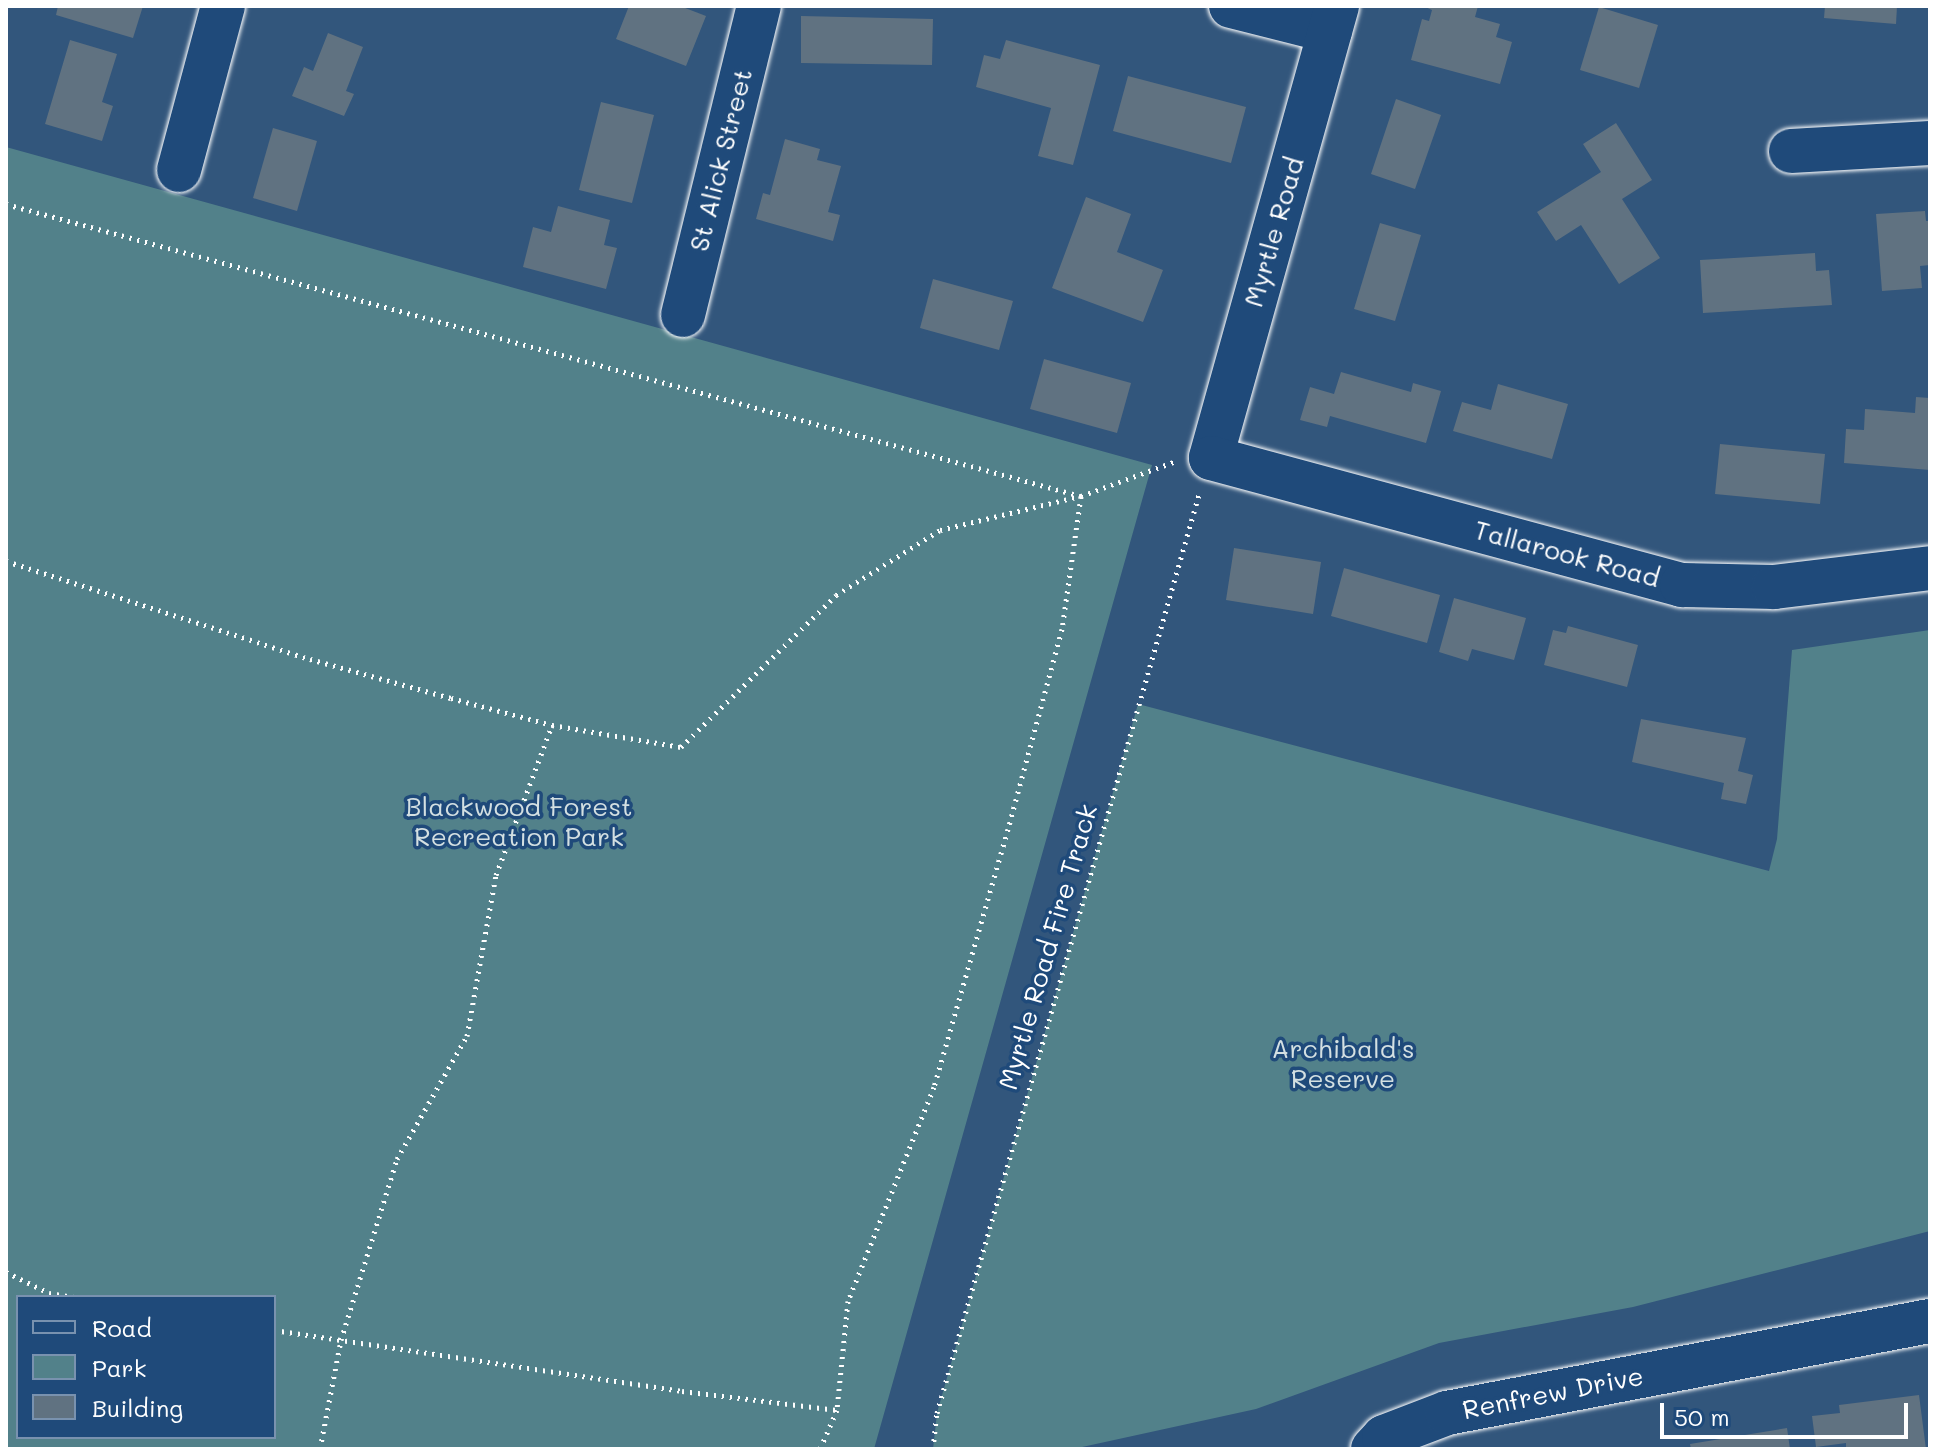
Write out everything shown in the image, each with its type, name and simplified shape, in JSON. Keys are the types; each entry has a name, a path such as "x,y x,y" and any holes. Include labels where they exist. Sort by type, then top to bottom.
{"street":[{"path":"179,170 223,6"},
{"name":"St Alick Street","path":"683,315 759,6"},
{"path":"1231,6 1334,19"},
{"name":"Myrtle Road","path":"1211,458 1334,19"},
{"path":"1791,151 1930,143"},
{"name":"Tallarook Road","path":"1211,458 1682,585 1774,587 1930,568"},
{"name":"Renfrew Drive","path":"1373,1449 1384,1437 1447,1413 1930,1321"}],"path":[{"path":"6,204 1081,496"},
{"path":"6,561 310,659 552,725 681,747 836,595 940,530 1081,496 1190,456 1211,458"},
{"name":"Myrtle Road Fire Track","path":"933,1449 946,1383 1178,559 1211,458"},
{"path":"820,1449 837,1410 848,1301 943,1056 1062,629 1081,496"},
{"path":"320,1449 341,1340 397,1159 467,1036 496,875 552,725"},
{"path":"6,1272 49,1293 62,1295"},
{"path":"276,1330 682,1391 837,1410"}],"green space":[{"name":"Blackwood Forest Recreation Park","path":"6,147 1152,465 874,1449 6,1449"},
{"name":"Archibald's Reserve","path":"1930,630 1930,1231 1633,1307 1439,1343 1256,1409 1073,1449 933,1449 937,1413 1138,704 1769,871 1777,839 1792,650"}],"building":[{"path":"58,6 143,6 133,38 56,15"},
{"path":"629,6 680,6 706,16 686,66 616,39"},
{"path":"1423,6 1478,6 1475,17 1500,24 1496,37 1512,42 1500,84 1411,60 1422,19 1429,21 1432,10"},
{"path":"1825,6 1897,6 1896,24 1824,18"},
{"path":"1599,7 1658,25 1639,88 1580,70"},
{"path":"801,16 933,19 932,65 801,63"},
{"path":"328,33 363,47 346,91 354,94 344,116 292,96 304,67 313,71"},
{"path":"70,40 117,54 102,102 113,106 102,141 45,124"},
{"path":"1006,40 1100,65 1073,165 1038,156 1051,108 976,87 984,55 1000,59"},
{"path":"1128,76 1246,107 1231,163 1113,131"},
{"path":"1396,99 1441,115 1415,189 1371,174"},
{"path":"601,102 654,115 632,203 579,190"},
{"path":"1616,123 1652,180 1622,199 1660,258 1619,284 1581,225 1556,241 1537,212 1601,172 1583,144"},
{"path":"273,128 317,141 297,211 253,198"},
{"path":"785,139 820,149 817,160 841,166 828,212 840,215 833,241 756,219 763,193 770,195"},
{"path":"1086,197 1131,214 1117,252 1163,270 1143,322 1052,288"},
{"path":"558,206 610,220 604,245 617,248 606,289 523,267 533,227 551,232"},
{"path":"1925,211 1926,221 1930,221 1930,265 1920,266 1922,288 1882,291 1876,214"},
{"path":"1380,223 1421,235 1395,321 1354,309"},
{"path":"1815,253 1816,271 1829,270 1832,305 1703,313 1700,260"},
{"path":"933,279 1013,301 999,350 920,328"},
{"path":"1044,359 1131,383 1117,433 1030,409"},
{"path":"1341,372 1411,392 1413,383 1441,391 1426,443 1330,416 1327,427 1300,420 1310,387 1334,394"},
{"path":"1498,384 1568,404 1552,459 1453,431 1462,402 1491,410"},
{"path":"1916,397 1930,398 1930,470 1844,463 1846,429 1864,430 1865,409 1915,413"},
{"path":"1720,444 1825,454 1820,504 1715,494"},
{"path":"1234,548 1321,562 1313,614 1226,600"},
{"path":"1344,568 1440,595 1427,643 1331,616"},
{"path":"1454,598 1526,618 1514,660 1472,649 1468,661 1439,652"},
{"path":"1568,626 1638,645 1627,687 1544,665 1553,630 1566,633"},
{"path":"1641,719 1746,738 1738,771 1753,775 1746,804 1721,799 1724,783 1632,762"},
{"path":"1919,1395 1926,1449 1846,1449 1846,1443 1816,1447 1812,1416 1840,1413 1839,1405"},
{"path":"1787,1428 1790,1449 1691,1449 1690,1444"}]}
